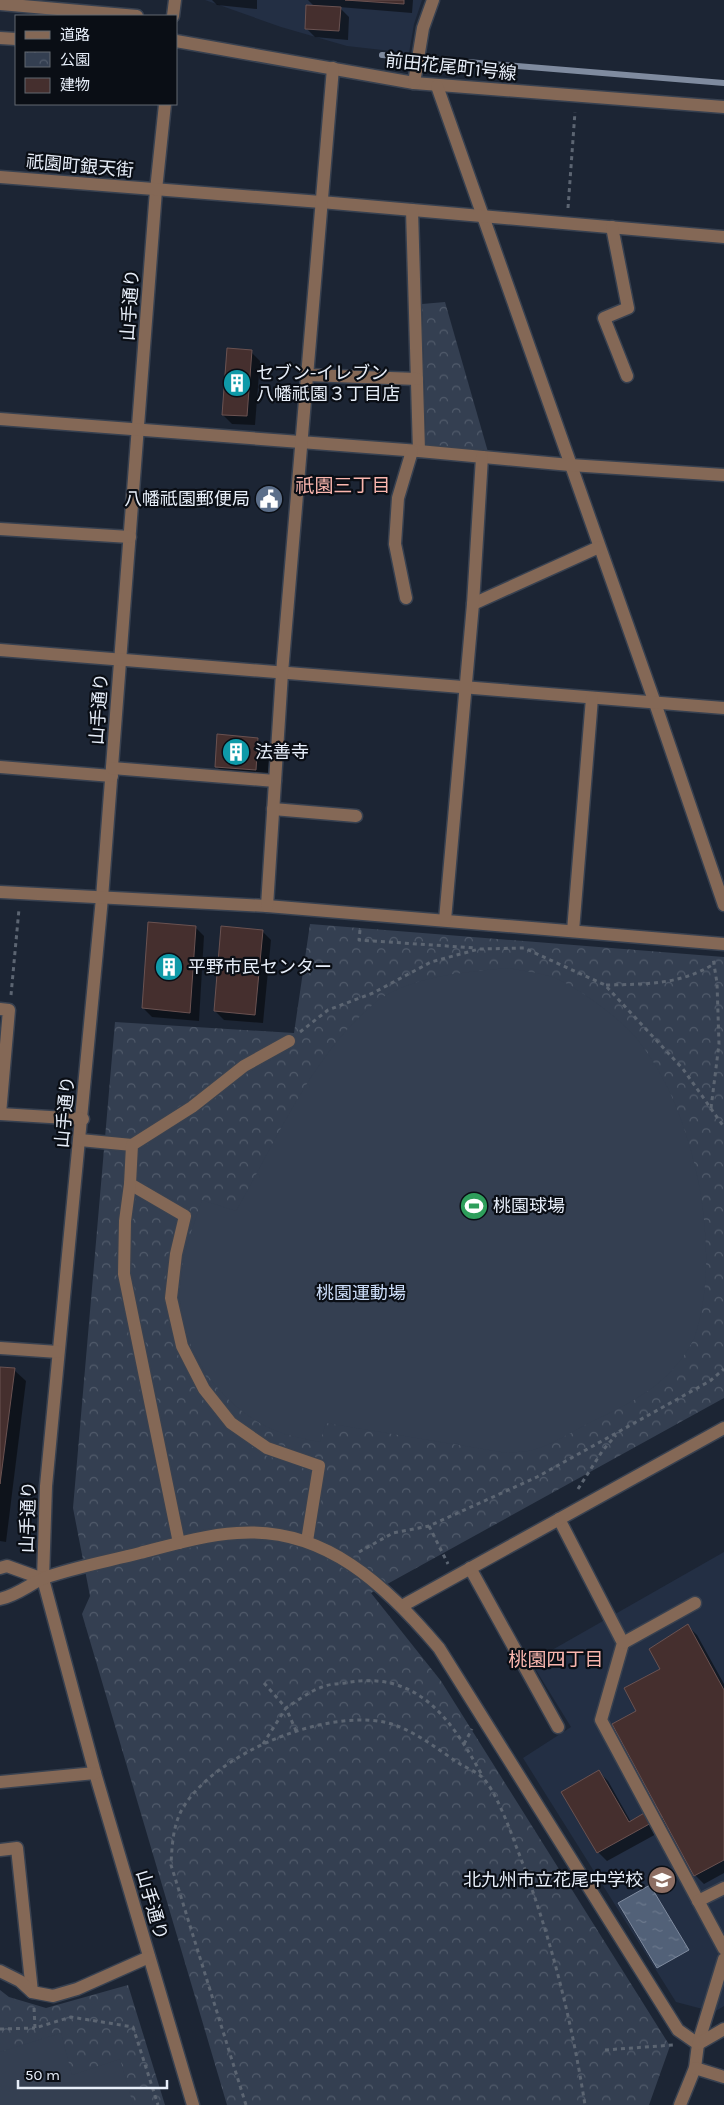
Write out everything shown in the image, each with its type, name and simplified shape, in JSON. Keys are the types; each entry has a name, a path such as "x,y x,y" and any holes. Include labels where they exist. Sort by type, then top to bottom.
{"street":[{"path":"173,15 175,0"},
{"path":"414,83 423,28 433,0"},
{"path":"0,4 126,15"},
{"path":"0,38 15,39"},
{"name":"前田花尾町1号線","path":"178,41 437,86 724,107"},
{"path":"267,906 282,673 333,68"},
{"path":"437,86 599,548 721,888 724,905"},
{"name":"山手通り","path":"165,105 156,190 139,431 83,1119 58,1352 46,1486 43,1579 95,1772 193,2105"},
{"name":"祇園町銀天街","path":"0,177 321,202 724,237"},
{"path":"406,598 396,544 398,498 415,451 417,379 412,210"},
{"path":"612,227 628,308 604,318 627,376"},
{"path":"307,375 417,379"},
{"path":"0,419 570,465 724,475"},
{"path":"445,920 473,604 482,457"},
{"path":"0,529 130,538"},
{"path":"473,604 599,548"},
{"path":"0,650 121,658 282,673 724,708"},
{"path":"573,931 592,698"},
{"path":"0,767 275,781"},
{"path":"274,809 356,816"},
{"path":"0,892 267,906 718,943"},
{"path":"4,1010 0,1114 83,1119"},
{"path":"80,1140 132,1145 192,1107 244,1066 289,1041"},
{"path":"132,1145 130,1184 125,1221 124,1274 179,1542"},
{"path":"130,1184 185,1216 176,1254 171,1298 182,1346 204,1389 231,1422 267,1448 319,1466 307,1541"},
{"path":"0,1348 58,1352"},
{"path":"402,1606 724,1428"},
{"path":"559,1519 623,1643 601,1720 724,1949"},
{"path":"0,1599 16,1595 43,1579 179,1542 236,1533 271,1534 307,1541 345,1560 402,1606 439,1648 678,2030 698,2044"},
{"path":"0,1568 8,1566 43,1579"},
{"path":"470,1568 558,1727"},
{"path":"623,1643 695,1603"},
{"path":"0,1782 95,1772"},
{"path":"0,1850 17,1848 32,1992"},
{"path":"698,1901 724,1888"},
{"path":"0,1971 20,1981 32,1992 53,1996 77,1989 149,1957"},
{"path":"680,2105 695,2068 698,2044 724,1959"},
{"path":"698,2044 724,2029"},
{"path":"695,2068 724,2077"}],"path":[{"path":"566,223 576,96"},
{"path":"4,1010 20,894"},
{"path":"361,914 359,940 479,948 524,948 606,984 655,984 695,976 714,964"},
{"path":"711,1108 719,1044 717,983 714,964 718,943"},
{"path":"289,1041 328,1010 373,993 432,962 479,948"},
{"path":"606,984 683,1069 724,1127"},
{"path":"345,1560 393,1533 429,1526 537,1477 710,1381 724,1368"},
{"path":"573,1496 603,1450 618,1432"},
{"path":"429,1526 454,1577"},
{"path":"262,1744 286,1708 322,1687 367,1678 404,1686 441,1713 464,1744 507,1820 538,1902 563,1988 585,2105"},
{"path":"264,1683 286,1708 297,1733"},
{"path":"246,2105 171,1865 173,1836 183,1807 205,1780 231,1760 262,1744 330,1722 354,1720 385,1722 412,1733 483,1778"},
{"path":"32,1992 36,2028"},
{"path":"0,2029 36,2028 71,2017 133,2027 158,2105"},
{"path":"605,2050 698,2044"}],"shaded area":[{"path":"205,0 422,0 414,24 409,53 347,46 281,27"},
{"name":"北九州市立花尾中学校","path":"724,1552 724,2006 714,2012 676,2002 523,1758 571,1727 531,1662"}],"green space":[{"path":"445,302 488,452 426,446 422,304"},
{"name":"桃園運動場","path":"310,924 724,957 724,1398 371,1593 441,1681 670,2046 649,2105 227,2105 82,1614 90,1596 73,1508 115,1022 294,1033"},
{"name":"桃園球場","path":"508,968 549,976 583,994 609,1012 630,1031 658,1069 675,1104 689,1143 699,1184 705,1225 706,1266 703,1304 694,1339 674,1368 650,1390 555,1441 530,1451 507,1453 326,1423 320,1442 284,1434 260,1423 226,1397 212,1380 199,1362 183,1322 180,1288 183,1262 202,1200 236,1211 310,1079 346,1031 379,1000 397,990 428,979 460,973"},
{"path":"128,1985 165,2105 0,2105 0,1990 9,1997 46,2008"},
{"path":"61,2033 72,2075 120,2059 133,2105 0,2105 0,2052"}],"water":[{"path":"650,1885 689,1950 657,1968 618,1903"}],"building":[{"path":"345,0 404,0 404,4"},
{"path":"306,5 341,7 339,31 305,29"},
{"name":"セブン-イレブン 八幡祇園３丁目店","path":"227,348 252,350 247,416 222,415"},
{"name":"法善寺","path":"217,734 258,738 256,770 215,767"},
{"name":"平野市民センター","path":"148,922 196,926 190,1013 142,1008"},
{"path":"221,926 263,930 255,1015 214,1011"},
{"path":"0,1367 15,1368 0,1484"},
{"path":"688,1624 724,1690 724,1860 694,1876 612,1724 636,1711 624,1688 660,1669 649,1649"},
{"path":"599,1770 629,1822 656,1806 662,1817 597,1853 561,1792"}],"waterway":[{"path":"382,55 724,83"}],"place":[{"name":"セブン-イレブン 八幡祇園３丁目店","path":"237,383"},
{"name":"八幡祇園郵便局","path":"269,499"},
{"name":"法善寺","path":"236,752"},
{"name":"平野市民センター","path":"169,967"},
{"name":"桃園球場","path":"474,1206"},
{"name":"北九州市立花尾中学校","path":"662,1880"}],"district":[{"name":"祇園三丁目","path":"343,485"},
{"name":"桃園四丁目","path":"556,1659"}]}
